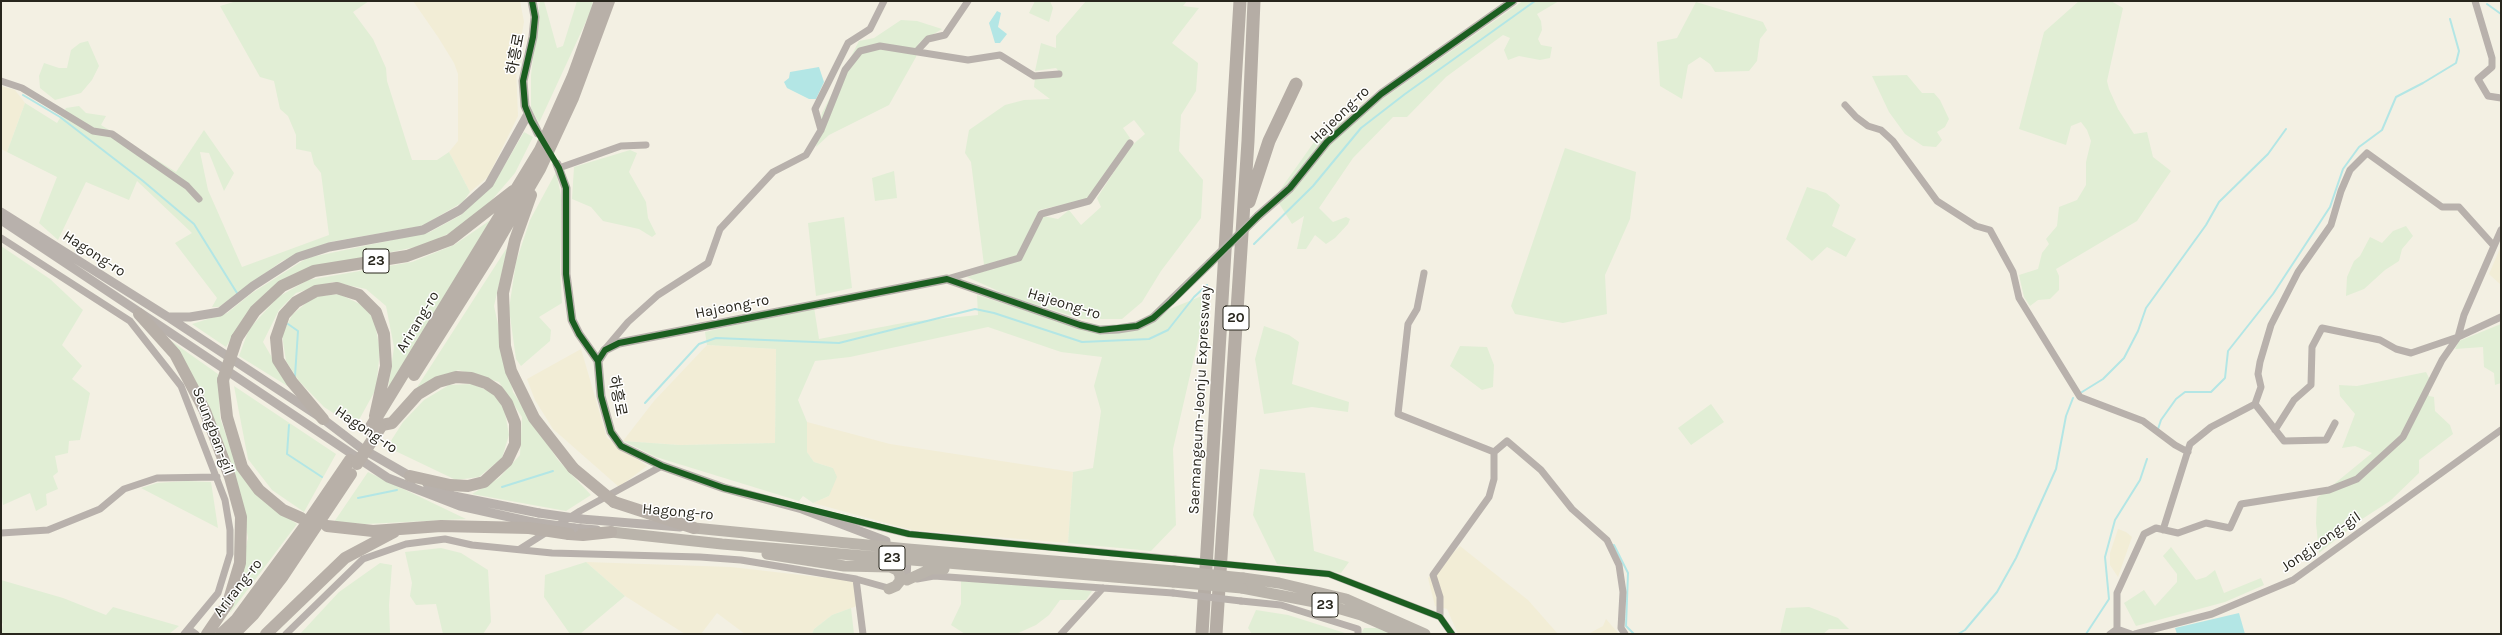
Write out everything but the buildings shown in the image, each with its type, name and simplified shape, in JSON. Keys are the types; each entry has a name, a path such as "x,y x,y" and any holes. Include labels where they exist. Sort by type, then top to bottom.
{"highway":[{"name":"Arirang-ro","path":"376,427 540,150 573,76 600,1"},
{"name":"Arirang-ro","path":"234,634 253,614 283,576 353,462 488,258 540,169 573,98 609,1"},
{"name":"Saemangeum-Jeonju Expressway","path":"1202,634 1240,1"},
{"name":"Saemangeum-Jeonju Expressway","path":"1216,634 1242,224 1254,1"},
{"path":"1242,224 1269,141 1296,84"},
{"name":"23","path":"540,169 515,240 503,293 505,346 512,371 534,418 573,468 614,502 694,528"},
{"name":"23","path":"301,518 283,510 259,490 242,466 227,417 223,380 237,338 255,311 282,286 314,271 407,256 450,240 521,184"},
{"path":"323,419 292,382 278,360 276,338 284,315 296,302 316,291 337,288 359,295 376,312 384,334 386,366 376,427 392,423 425,390 438,382 456,377 471,378 486,383 498,391 507,403 514,423 514,444 508,461 484,482 468,486 450,485 410,476"},
{"path":"140,314 175,354 205,411 230,477 241,517 240,563 228,604 207,634"},
{"name":"Arirang-ro","path":"221,634 236,620 353,462"},
{"name":"23","path":"327,526 373,531 441,526 531,525 572,531 583,535 611,532"},
{"path":"266,634 345,558 401,529"}],"main road":[{"name":"Hagong-ro","path":"694,528 886,547 908,554 1006,568 1173,577"},
{"name":"Hagong-ro","path":"611,532 693,541 908,554 1243,583 1279,583 1346,599 1425,634"},
{"path":"693,541 844,566 890,567 897,570 900,575 900,581 896,586 889,589"},
{"path":"907,580 931,569 1006,568"},
{"name":"Hagong-ro","path":"1243,583 1361,615 1404,634"}],"street":[{"name":"하흥로","path":"532,1 535,17 533,37 523,81 525,106 538,133"},
{"path":"821,130 815,109 848,43 870,29 884,1"},
{"path":"917,51 928,39 945,36 968,1"},
{"path":"2475,1 2492,58 2492,66 2478,79 2488,96 2501,98"},
{"name":"Hajeong-ro","path":"605,350 619,343 947,279 1080,325 1100,330 1137,326 1153,318 1258,216 1290,188 1327,142 1381,94 1509,2"},
{"path":"598,361 628,322 658,295 708,264 720,229 773,172 806,155 821,130 845,70 860,51 880,46 968,60 1000,56 1034,76 1059,74"},
{"path":"1,81 22,88 93,131 112,134 187,186 199,199"},
{"path":"1845,105 1862,122 1881,130 1893,141 1937,201 1976,226 1990,230 2012,272 2019,298 2080,397 2143,421 2175,445 2188,452"},
{"path":"168,317 190,317 220,312 253,286 298,257 329,247 423,230 460,210 489,184 528,114"},
{"path":"947,279 1019,258 1040,214 1089,201 1130,143"},
{"path":"558,166 621,146 646,145"},
{"path":"2163,530 2190,444 2211,427 2255,404 2261,387 2258,374 2260,362 2271,325 2298,272 2331,225 2341,191 2350,170 2367,153 2442,207 2459,207 2494,246"},
{"name":"하흥로","path":"558,166 566,195 566,274 572,320 579,334 598,361 601,396 611,432 621,446 662,466 724,488 802,508 886,541 886,547"},
{"name":"Hagong-ro","path":"1,212 168,317 323,419 361,448 410,476 454,496 539,514 581,519 694,528"},
{"name":"Hagong-ro","path":"1,220 388,478 460,506 531,525"},
{"path":"2117,629 2117,593 2144,534 2156,528 2178,533 2206,523 2230,528 2241,504 2329,490 2356,479 2403,437 2442,360 2458,337 2464,315 2501,230"},
{"name":"Seungban-gil","path":"1,238 130,321 181,386 225,500 230,530 230,554 218,593 186,631"},
{"path":"1424,273 1417,309 1408,324 1398,414 1494,452"},
{"path":"2275,430 2294,400 2311,385 2312,347 2322,328 2374,338 2411,353 2458,337 2501,318"},
{"path":"2255,404 2284,441 2326,440 2335,424"},
{"name":"Jongjeong-gil","path":"2135,634 2212,614 2293,580 2501,430"},
{"path":"1440,617 1440,597 1433,575 1489,497 1494,479 1494,452 1507,441 1541,470 1572,509 1607,540 1620,565 1623,592 1621,628 1626,634"},
{"path":"520,549 580,511 662,466"},
{"path":"1,533 48,530 100,508 124,490 157,478 216,477"},
{"path":"802,508 909,534 1329,574 1440,617 1452,634"},
{"path":"286,634 363,559 406,544 445,539 472,545 552,553 741,560 856,579 889,589 899,588 907,580 934,576 1173,593 1281,605 1358,629 1358,634"},
{"path":"907,580 908,554"},
{"path":"856,579 863,634"},
{"path":"1061,634 1103,588"},
{"path":"2110,634 2117,629"},
{"path":"2117,629 2131,634"},
{"path":"186,631 196,634"}],"shaded area":[{"path":"413,1 520,1 524,22 516,67 518,116 488,177 470,192 449,152 458,141 458,74 454,63 438,37"},
{"path":"1,86 15,90 25,103 7,152 1,149"},
{"path":"2501,246 2501,285 2489,274"},
{"path":"707,345 776,349 775,443 680,445 623,441 654,401"},
{"path":"581,349 607,438 647,466 619,487 553,429 535,400 527,379"},
{"path":"807,422 890,444 1073,472 1068,543 912,530 813,503 829,496 833,468 814,462 807,452"},
{"path":"2118,529 2126,532 2132,537 2118,577 2110,565 2110,553"},
{"path":"1460,546 1528,600 1558,634 1458,634 1447,609 1435,606 1428,578"},
{"path":"586,562 731,567 854,581 857,606 832,615 814,629 812,634 745,634 717,613 701,634 685,634 625,596"},
{"path":"1606,619 1619,634 1588,634 1603,626"}],"green space":[{"path":"237,1 369,1 353,12 373,39 386,68 387,81 412,160 437,160 449,152 470,192 463,202 422,226 330,242 282,261 219,307 212,307 217,298 175,243 192,233 137,181 129,200 86,182 58,240 39,223 57,177 7,152 25,103 57,123 66,108 79,106 86,113 106,116 101,125 176,172 204,130 234,173 224,191 209,153 200,152 208,190 242,267 329,235 321,173 314,164 311,152 296,149 296,135 288,116 280,109 274,81 260,77 220,6"},
{"path":"540,1 544,1 557,48 563,46 577,1 593,1 590,13 539,123 531,108 531,75"},
{"path":"1035,1 1050,1 1053,8 1049,22 1029,13"},
{"path":"1086,1 1187,1 1183,6 1199,8 1172,43 1198,63 1196,91 1181,115 1179,151 1203,180 1201,218 1161,271 1142,302 1122,319 1082,319 1014,298 967,277 1021,259 1043,216 1058,219 1069,210 1081,225 1101,207 1097,198 1130,147 1145,134 1134,120 1123,128 1130,138 1087,199 1039,210 1018,255 984,265 971,162 965,153 969,130 1005,105 1024,100 1050,99 1034,87 1035,78 1062,75 1056,68 1035,71 1041,43 1056,48 1056,36"},
{"path":"1523,1 1559,1 1537,14 1541,21 1542,30 1538,39 1541,45 1552,47 1550,58 1540,60 1519,56 1508,60 1504,50 1510,38 1503,35 1446,77 1407,117 1393,117 1353,158 1319,208 1333,222 1346,217 1350,219 1348,224 1335,238 1326,244 1315,235 1306,249 1297,249 1304,216 1292,224 1275,197 1322,131 1365,111"},
{"path":"2079,1 2111,1 2123,8 2107,81 2109,89 2118,109 2134,134 2147,132 2153,157 2171,171 2137,221 2056,269 2059,276 2059,290 2050,299 2038,300 2030,306 2024,297 2019,275 2038,269 2042,253 2049,244 2046,239 2057,226 2059,207 2077,200 2086,185 2086,162 2091,141 2087,130 2081,122 2071,126 2066,145 2019,129 2044,32"},
{"path":"1696,2 1763,22 1767,30 1760,39 1757,61 1749,71 1715,72 1710,64 1700,57 1688,65 1682,99 1660,86 1657,42 1677,38"},
{"path":"901,20 917,21 942,29 919,43 916,57 889,105 829,135 816,147 822,113 859,41 874,38"},
{"path":"88,41 99,66 92,80 81,93 55,100 40,88 39,76 44,63 59,68 67,68 71,50 80,43"},
{"path":"1907,75 1922,93 1934,93 1940,100 1949,119 1945,127 1937,132 1942,140 1936,147 1923,146 1905,134 1889,112 1872,76"},
{"path":"524,132 533,137 515,173 491,201 456,230 425,245 305,270 246,314 226,347 192,324 227,313 252,293 307,258 430,232 461,215 493,185"},
{"path":"1565,148 1636,172 1630,219 1605,275 1607,314 1563,323 1515,314 1511,306"},
{"path":"630,150 637,153 629,172 646,202 648,218 656,234 652,237 639,229 603,221 591,207 572,199 574,167"},
{"path":"894,171 897,198 875,201 872,178"},
{"path":"556,172 562,200 560,268 562,303 539,317 551,330 550,341 521,366 516,359 509,309 516,262 530,220"},
{"path":"1807,187 1826,193 1840,205 1832,226 1856,239 1846,257 1827,247 1812,261 1786,239"},
{"path":"844,217 852,288 816,296 808,223"},
{"path":"492,219 388,390 394,347 386,306 366,289 333,282 296,293 279,310 263,342 289,387 239,356 249,329 278,297 308,280 412,262 454,245"},
{"path":"2406,226 2413,236 2402,249 2399,261 2385,270 2364,289 2346,296 2347,277 2354,261 2360,256 2370,237 2382,243 2393,231"},
{"path":"1,246 50,279 83,310 62,345 82,366 72,379 90,393 80,440 69,441 68,453 55,456 58,472 53,476 58,489 46,494 47,505 36,511 30,493 3,505 1,489"},
{"path":"508,246 494,306 513,392 558,460 591,495 566,511 472,494 499,478 520,455 522,417 499,382 458,370 416,389"},
{"path":"1209,293 1173,449 1176,525 1151,551 1068,543 1073,472 1093,468 1101,411 1094,386 1102,357 1061,352 988,327 850,357 815,361 798,400 807,422 807,452 814,462 833,468 837,477 829,496 813,503 803,496 799,501 656,457 623,441 680,445 775,443 776,349 707,345 705,332 814,307 819,339 908,322 978,315 977,295 1102,335 1143,328 1160,313"},
{"path":"339,294 362,305 374,319 380,350 376,389 355,427 324,407 299,381 286,361 282,335 292,315 313,297"},
{"path":"2501,324 2501,383 2495,385 2494,373 2484,367 2483,347 2455,349 2459,341"},
{"path":"1264,326 1289,335 1299,342 1292,384 1349,402 1348,412 1312,407 1264,414 1255,359"},
{"path":"167,338 218,374 220,418 240,474 266,503 297,524 230,613 248,538 239,490 202,392"},
{"path":"1460,346 1487,347 1494,365 1493,387 1482,390 1450,366"},
{"path":"2426,372 2429,378 2429,396 2434,397 2435,411 2450,425 2453,434 2419,460 2419,473 2390,501 2359,521 2319,553 2316,523 2317,498 2372,453 2355,446 2342,448 2355,414 2340,396 2339,385 2357,386"},
{"path":"472,384 493,393 504,407 509,435 502,458 479,477 456,480 387,447 403,422 424,400 449,385"},
{"path":"234,386 336,454 304,512 272,490 248,459"},
{"path":"1711,404 1724,422 1691,445 1678,428"},
{"path":"1260,469 1305,473 1314,551 1349,562 1341,573 1277,564 1253,515"},
{"path":"368,472 466,519 365,524 334,522"},
{"path":"186,481 211,482 218,528 141,488 157,483"},
{"path":"2171,547 2196,580 2206,577 2215,570 2224,593 2261,578 2264,585 2225,602 2136,626 2124,603 2144,590 2155,606 2177,582 2177,574 2163,556"},
{"path":"441,548 461,553 488,570 491,622 483,634 443,634 436,604 416,605 410,596 412,583 405,552"},
{"path":"586,562 625,596 580,634 570,634 544,597 545,575"},
{"path":"380,563 392,565 389,605 390,634 300,634 339,592"},
{"path":"1,580 63,598 106,615 113,607 179,626 169,634 1,634 3,624 1,622"},
{"path":"961,581 1051,586 1092,591 1086,600 1060,600 1049,615 1036,625 1016,634 965,634 951,625 961,604"},
{"path":"1809,607 1838,618 1849,629 1829,629 1823,634 1780,634 1786,608"},
{"path":"851,608 854,634 812,634 814,629 832,615"},
{"path":"1256,610 1288,615 1348,634 1252,634 1248,628"},
{"path":"1364,628 1377,628 1391,634 1361,634"}],"water":[{"path":"997,11 1001,13 998,27 1007,34 1000,43 995,43 989,23"},
{"path":"819,67 824,82 816,99 809,99 787,88 784,82 789,78 790,72"},
{"path":"2239,613 2245,634 2177,634 2175,628"}],"waterway":[{"path":"1254,244 1313,186 1361,128 1405,94 1535,1"},
{"path":"2487,4 2501,14"},
{"path":"2158,429 2161,420 2176,399 2185,392 2211,392 2225,378 2228,351 2273,294 2330,207 2343,169 2359,147 2382,130 2396,97 2456,63 2459,51 2450,19"},
{"path":"23,95 60,117 143,181 194,224 237,293"},
{"path":"2082,392 2103,379 2124,358 2138,331 2146,308 2206,225 2219,202 2268,154 2286,129"},
{"path":"645,403 699,344 716,338 839,343 975,309 994,313 1082,342 1149,339 1168,330 1194,297 1207,285"},
{"path":"288,324 298,331 295,376"},
{"path":"1958,634 1965,630 1997,592 2016,558 2056,469 2066,416 2073,398"},
{"path":"289,425 287,454 322,477"},
{"path":"2086,634 2109,599 2105,557 2115,520 2140,480 2147,459"},
{"path":"502,487 553,471"},
{"path":"358,498 397,490"},
{"path":"1614,545 1628,573 1626,626 1634,634"}],"cycle path":[{"path":"532,1 535,17 533,37 523,81 525,106 531,121 559,168 566,188 566,274 572,320 579,334 598,361 601,396 611,432 621,446 662,466 724,488 909,534 1329,574 1440,617 1452,634"},
{"path":"598,361 605,350 619,343 947,279 1080,325 1100,330 1137,326 1153,318 1171,302 1258,216 1290,188 1327,142 1381,94 1513,1"}]}
